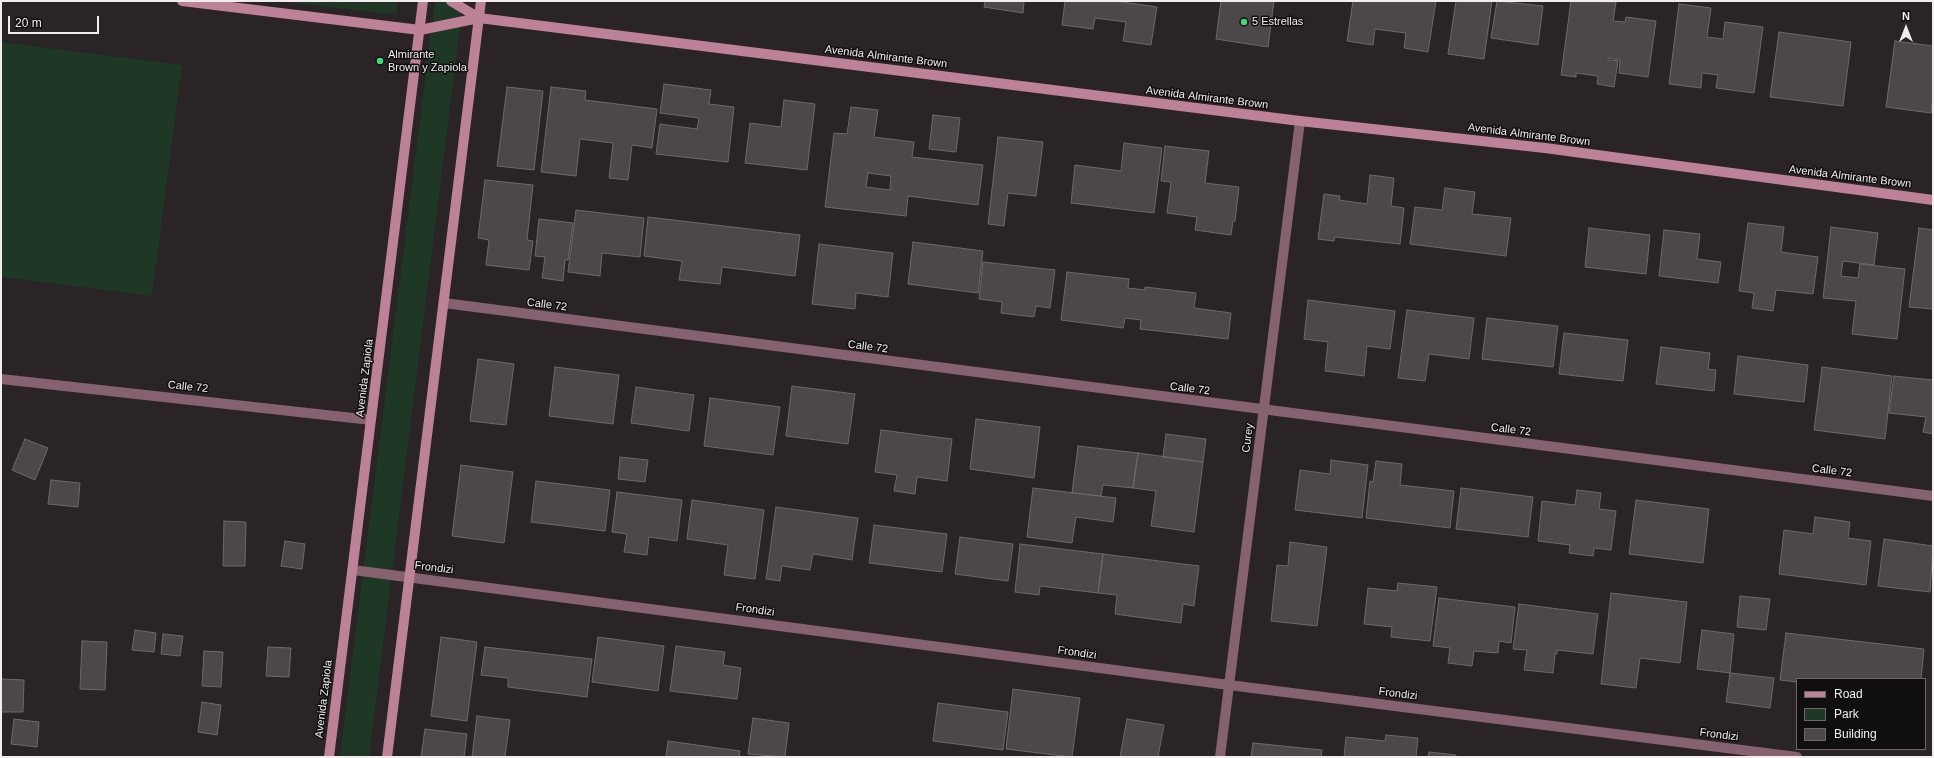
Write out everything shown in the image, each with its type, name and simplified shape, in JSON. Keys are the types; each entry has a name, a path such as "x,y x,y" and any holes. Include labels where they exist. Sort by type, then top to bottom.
{"main road":[{"name":"Avenida Almirante Brown","path":"182,1 420,30 479,18 1300,121 1545,148 1933,200"},
{"name":"Avenida Zapiola","path":"329,757 424,1"},
{"name":"Avenida Almirante Brown","path":"451,1 479,18"},
{"path":"387,757 481,1"}],"street":[{"name":"Curey","path":"1220,757 1300,121"},
{"name":"Calle 72","path":"444,303 1264,411 1933,496"},
{"name":"Calle 72","path":"1,379 372,420"},
{"name":"Frondizi","path":"353,570 1229,685 1797,757"}],"green space":[{"path":"280,1 398,1 396,15"},
{"path":"435,1 463,1 369,757 340,757"},
{"path":"1,42 182,65 152,296 1,277"}],"building":[{"path":"985,1 1024,1 1023,13 984,7"},
{"path":"1065,1 1115,1 1157,7 1151,45 1123,41 1126,22 1095,18 1093,29 1062,25"},
{"path":"1221,1 1274,1 1268,47 1216,39"},
{"path":"1353,1 1436,1 1428,52 1404,48 1406,33 1375,29 1373,45 1347,41"},
{"path":"1456,1 1492,1 1484,59 1448,54"},
{"path":"1497,1 1543,6 1538,45 1491,38"},
{"path":"1571,1 1616,2 1613,21 1625,22 1626,17 1656,21 1648,77 1619,73 1620,60 1608,58 1608,60 1618,61 1614,87 1597,84 1598,76 1576,73 1576,77 1561,75"},
{"path":"1679,4 1711,8 1707,37 1723,39 1725,22 1763,27 1754,93 1716,88 1718,75 1702,73 1701,88 1669,84"},
{"path":"1779,32 1851,42 1843,106 1770,97"},
{"path":"1895,41 1933,46 1933,98 1931,113 1886,107"},
{"path":"664,84 711,90 709,104 734,107 728,162 656,154 660,124 697,129 699,118 660,113"},
{"path":"507,87 543,91 534,170 497,166"},
{"path":"551,87 586,91 585,100 657,109 652,148 632,145 628,180 609,178 613,143 580,139 576,176 541,172"},
{"path":"784,100 815,104 807,170 745,163 750,123 781,127"},
{"path":"851,107 878,110 874,137 914,142 912,157 983,165 978,205 908,196 906,216 825,207 834,133 847,134","holes":["868,173 891,176 890,190 866,187"]},
{"path":"933,115 960,118 956,152 929,149"},
{"path":"998,137 1043,142 1036,196 1008,193 1004,226 988,224"},
{"path":"1124,143 1162,148 1154,213 1071,203 1075,165 1121,171"},
{"path":"1165,146 1209,151 1205,183 1239,187 1235,221 1233,221 1231,235 1195,230 1197,217 1167,213 1171,182 1161,181"},
{"path":"1370,175 1394,178 1391,206 1404,208 1400,244 1335,237 1334,241 1318,239 1324,194 1340,196 1339,200 1367,204"},
{"path":"485,180 533,185 527,240 533,241 529,270 486,265 489,240 478,238"},
{"path":"1445,188 1475,192 1472,214 1511,218 1506,256 1410,244 1415,207 1442,210"},
{"path":"576,210 644,218 640,257 602,253 600,276 568,272"},
{"path":"648,217 800,235 795,276 722,267 720,284 679,280 682,261 644,256"},
{"path":"539,219 573,223 568,260 565,260 563,281 542,278 545,257 535,256"},
{"path":"1748,223 1784,227 1781,252 1818,257 1813,294 1776,290 1773,311 1752,308 1754,293 1739,291"},
{"path":"1831,227 1878,233 1874,265 1843,261 1841,276 1858,278 1860,264 1905,269 1897,339 1852,334 1856,301 1823,298"},
{"path":"1589,228 1650,235 1646,274 1585,267"},
{"path":"1919,228 1933,230 1933,309 1909,307"},
{"path":"1664,230 1700,234 1697,259 1721,262 1718,283 1659,276"},
{"path":"913,242 983,251 978,293 908,284"},
{"path":"819,244 893,253 888,297 856,293 855,309 812,304"},
{"path":"983,262 1055,270 1050,308 1036,306 1034,317 1001,313 1002,302 979,299"},
{"path":"1067,272 1129,279 1128,288 1145,290 1145,287 1196,293 1194,308 1231,313 1228,339 1140,329 1141,320 1125,318 1123,328 1061,320"},
{"path":"1308,300 1395,311 1390,349 1367,346 1364,376 1325,371 1328,342 1304,339"},
{"path":"1407,310 1474,318 1469,359 1429,354 1425,381 1398,378"},
{"path":"1487,318 1558,326 1553,367 1482,359"},
{"path":"1564,333 1628,340 1623,381 1559,374"},
{"path":"1661,347 1710,353 1708,369 1716,370 1714,391 1656,384"},
{"path":"1738,356 1808,365 1804,402 1734,394"},
{"path":"478,359 514,364 506,425 470,421"},
{"path":"555,367 619,375 613,424 549,416"},
{"path":"1822,367 1892,376 1885,439 1814,430"},
{"path":"1894,376 1933,380 1933,434 1923,432 1926,417 1889,413"},
{"path":"792,386 855,394 848,444 786,436"},
{"path":"636,387 694,395 689,431 631,423"},
{"path":"710,398 780,407 773,455 704,446"},
{"path":"976,419 1040,427 1034,478 970,469"},
{"path":"881,430 952,439 947,481 917,477 915,494 894,491 897,475 875,472"},
{"path":"1166,434 1206,439 1203,462 1163,457"},
{"path":"25,439 48,448 35,480 12,470"},
{"path":"1078,446 1138,453 1133,488 1103,485 1101,496 1072,493"},
{"path":"1138,453 1203,462 1194,532 1151,526 1156,491 1133,488"},
{"path":"620,457 648,460 645,482 618,479"},
{"path":"1331,460 1368,465 1362,518 1295,510 1300,470 1330,474"},
{"path":"1376,461 1402,464 1400,485 1454,491 1450,528 1366,518 1370,481 1373,482"},
{"path":"461,465 513,472 504,543 452,536"},
{"path":"51,480 80,483 78,507 48,504"},
{"path":"536,481 610,490 605,531 531,522"},
{"path":"1033,488 1116,498 1113,522 1076,517 1072,543 1027,537"},
{"path":"1461,488 1533,497 1528,537 1456,529"},
{"path":"1577,490 1601,493 1599,509 1616,511 1611,550 1594,548 1593,556 1569,553 1570,545 1538,541 1542,501 1575,505"},
{"path":"617,492 682,500 677,541 649,537 647,555 624,552 627,534 612,532"},
{"path":"692,500 764,510 755,579 724,575 728,545 687,539"},
{"path":"1636,500 1709,509 1703,563 1629,554"},
{"path":"776,507 858,518 852,560 813,554 810,570 782,566 780,581 766,579"},
{"path":"1815,517 1850,522 1848,538 1871,541 1866,585 1779,574 1784,530 1813,534"},
{"path":"224,521 246,522 245,566 223,566"},
{"path":"874,525 947,534 942,572 869,563"},
{"path":"960,537 1013,544 1008,581 955,574"},
{"path":"1884,539 1933,546 1930,592 1878,586"},
{"path":"285,541 305,544 302,569 281,566"},
{"path":"1290,542 1327,547 1317,626 1271,621 1277,565 1288,566"},
{"path":"1020,544 1103,554 1098,593 1040,586 1039,595 1015,592"},
{"path":"1103,554 1199,566 1194,606 1183,604 1181,623 1115,614 1117,595 1098,593"},
{"path":"1398,583 1437,587 1430,641 1391,637 1392,627 1364,624 1368,588 1397,591"},
{"path":"1611,593 1687,602 1680,663 1640,658 1636,688 1601,684"},
{"path":"1740,596 1770,599 1766,630 1737,627"},
{"path":"1439,598 1515,607 1511,643 1499,641 1498,653 1474,651 1472,666 1448,663 1450,648 1433,646"},
{"path":"1519,604 1598,614 1593,654 1557,650 1557,654 1555,654 1553,673 1524,670 1527,650 1513,649"},
{"path":"135,630 156,633 154,652 132,650"},
{"path":"1702,630 1734,634 1730,673 1697,669"},
{"path":"1786,633 1924,649 1921,678 1796,678 1796,682 1780,680"},
{"path":"163,634 183,636 180,656 161,654"},
{"path":"441,637 477,642 467,721 431,716"},
{"path":"598,637 664,646 658,691 592,682"},
{"path":"82,641 107,642 105,690 80,689"},
{"path":"676,646 725,652 723,665 741,668 737,699 670,691"},
{"path":"268,647 291,648 289,677 266,676"},
{"path":"485,647 592,659 587,697 508,687 508,678 481,675"},
{"path":"204,651 223,652 221,687 202,686"},
{"path":"1730,673 1774,678 1770,708 1726,702"},
{"path":"1,679 24,680 23,712 1,712"},
{"path":"1013,689 1080,698 1072,757 1006,749"},
{"path":"202,702 221,705 217,735 198,732"},
{"path":"938,703 1008,712 1003,750 933,741"},
{"path":"477,716 510,720 505,757 472,757"},
{"path":"753,718 789,723 785,757 748,754"},
{"path":"14,719 39,722 37,747 11,744"},
{"path":"1127,719 1164,725 1158,757 1120,757"},
{"path":"425,729 467,734 464,757 421,757"},
{"path":"1386,735 1418,738 1416,757 1344,757 1346,737 1385,741"},
{"path":"668,741 740,751 739,757 666,757"},
{"path":"1253,743 1322,750 1321,757 1251,757"},
{"path":"1429,752 1456,755 1456,757 1428,757"}],"place":[{"name":"5 Estrellas","path":"1244,22"},
{"name":"Almirante Brown y Zapiola","path":"380,61"}]}
